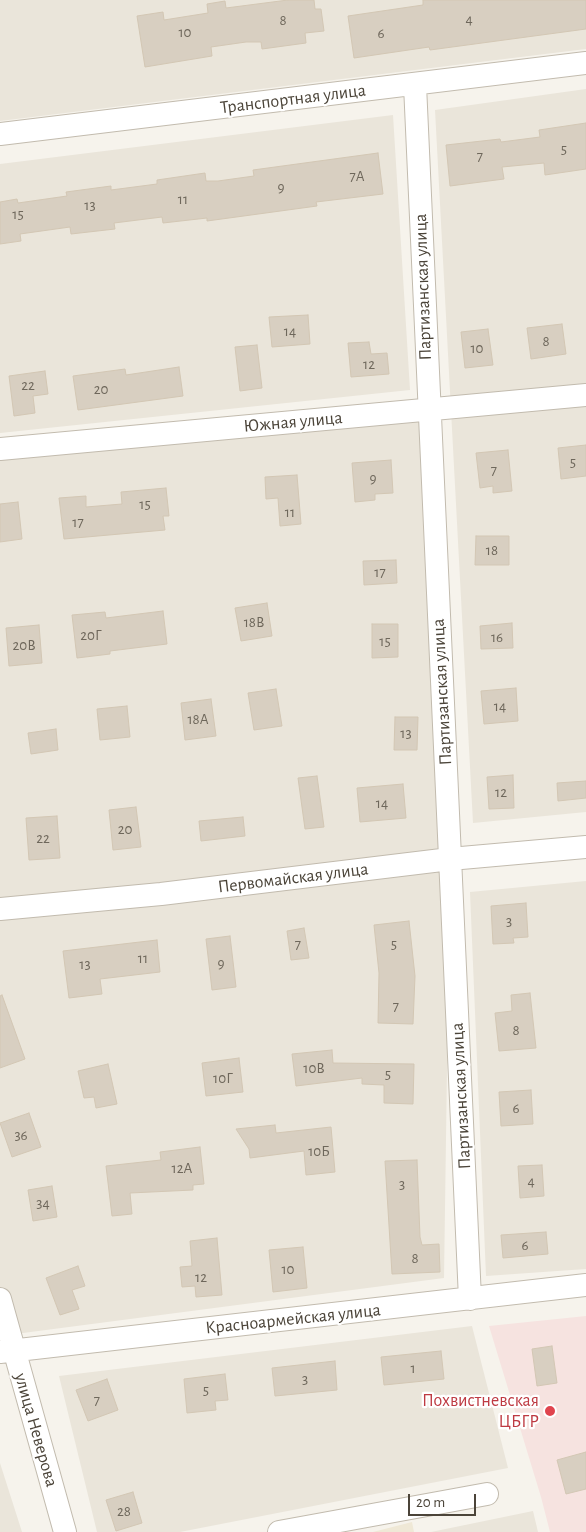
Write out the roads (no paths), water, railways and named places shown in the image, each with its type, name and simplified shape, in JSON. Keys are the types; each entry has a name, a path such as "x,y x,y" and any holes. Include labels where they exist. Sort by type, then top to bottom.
{"street":[{"name":"Транспортная улица","path":"0,134 586,63"},
{"name":"Партизанская улица","path":"415,85 428,410 470,1299"},
{"name":"Южная улица","path":"0,449 586,395"},
{"name":"Первомайская улица","path":"0,909 161,894 450,859 586,846"},
{"name":"Красноармейская улица","path":"7,1351 586,1285"},
{"name":"улица Неверова","path":"0,1299 7,1351 65,1532"},
{"path":"278,1532 487,1494"}],"place":[{"name":"Похвистневская ЦБГР","path":"550,1411"}]}
